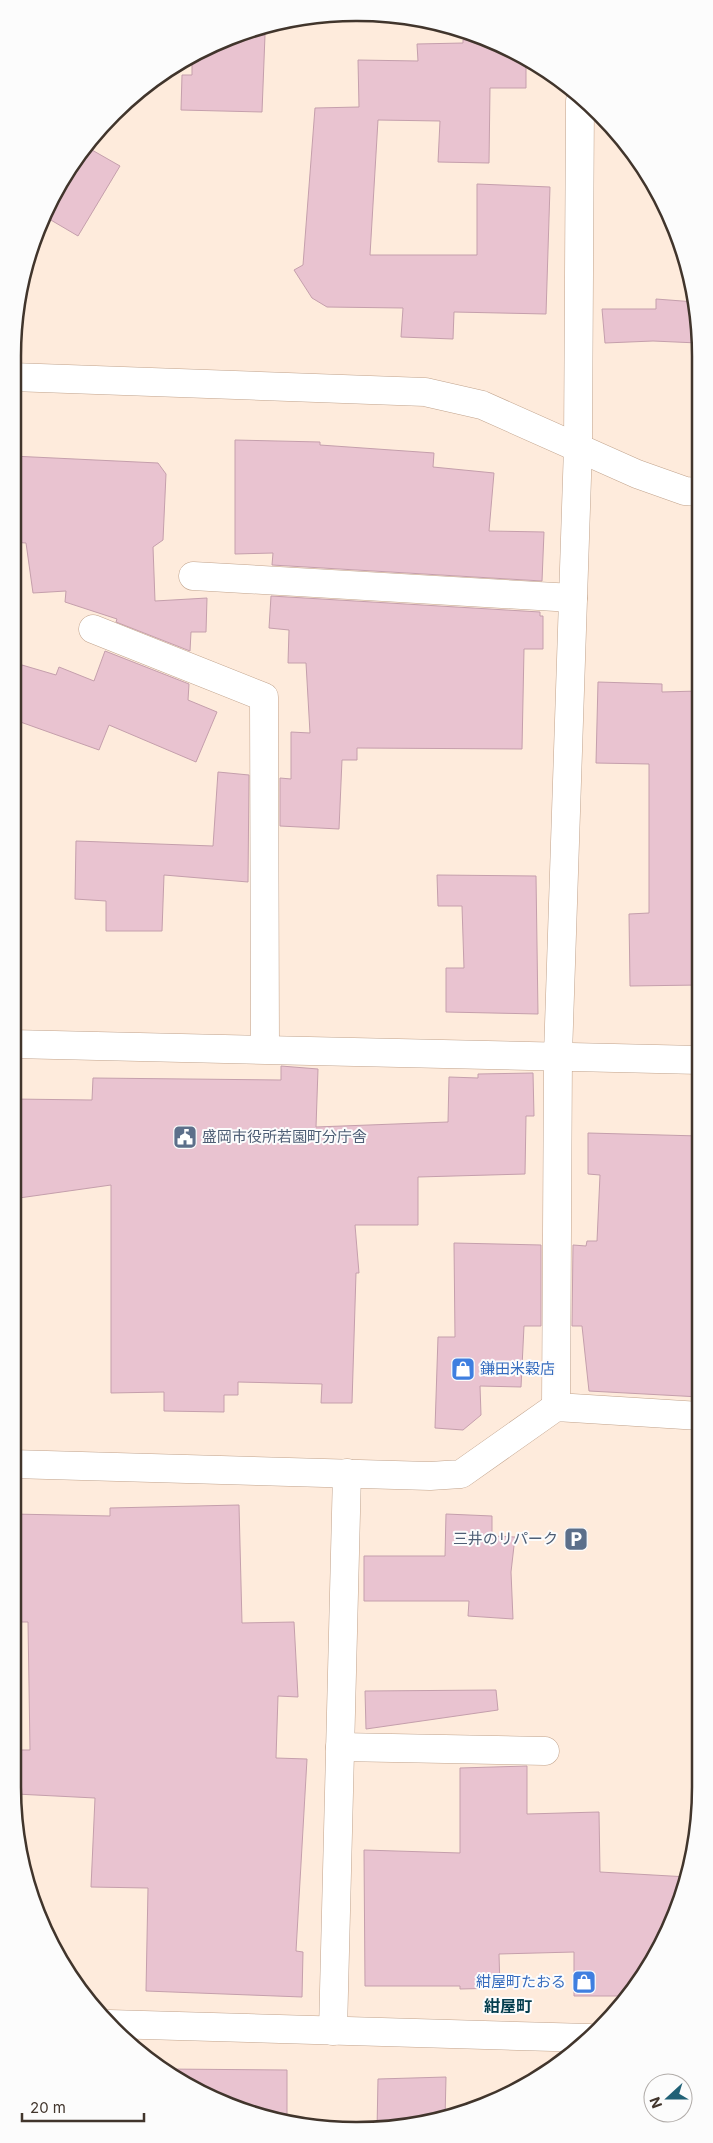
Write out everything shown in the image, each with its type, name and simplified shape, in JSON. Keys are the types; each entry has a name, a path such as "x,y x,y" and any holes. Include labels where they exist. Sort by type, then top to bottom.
{"street":[{"path":"556,1407 558,1055 578,447 580,106"},
{"path":"21,377 425,392 482,405 637,474 685,491 692,492"},
{"path":"193,576 573,598"},
{"path":"92,629 264,697 265,1049"},
{"path":"21,1044 558,1055 692,1060"},
{"path":"21,1464 347,1473 461,1474 556,1407 692,1416"},
{"path":"333,2031 347,1473"},
{"path":"340,1747 545,1751"},
{"path":"119,2024 579,2038"}],"building":[{"path":"265,35 262,112 181,110 182,75 192,75 192,64 228,47"},
{"path":"463,40 467,40 485,47 526,67 526,88 490,88 489,163 438,162 440,121 378,120 370,255 477,255 477,184 550,187 546,314 454,312 453,339 401,337 403,308 327,307 312,298 294,270 303,265 315,108 359,107 358,60 418,61 417,44 463,43"},
{"path":"92,150 120,166 78,236 51,220 66,189"},
{"path":"656,299 687,301 691,343 653,341 605,343 602,309 656,309"},
{"path":"235,440 320,442 320,445 434,453 433,467 494,473 489,531 544,532 542,581 272,565 273,553 235,554"},
{"path":"21,456 158,463 166,474 163,540 153,547 155,601 207,598 206,632 191,632 190,651 116,622 117,619 65,602 66,591 33,593 26,543 21,543"},
{"path":"271,596 540,612 540,616 543,616 543,649 524,649 522,749 357,748 357,760 342,760 339,829 280,826 280,778 291,779 291,732 310,733 306,663 288,663 289,630 269,628"},
{"path":"105,651 189,684 188,700 217,712 196,762 109,725 99,750 21,722 22,665 56,675 59,667 94,681"},
{"path":"598,682 662,684 662,692 692,691 692,985 630,986 629,914 649,913 649,764 596,763"},
{"path":"218,772 249,775 248,882 164,875 162,931 106,931 106,901 75,899 76,841 213,846"},
{"path":"437,875 536,876 538,1014 446,1012 446,968 464,968 462,906 438,906"},
{"path":"281,1066 318,1069 316,1127 448,1122 449,1077 478,1078 478,1074 533,1073 534,1116 526,1116 525,1174 418,1177 418,1225 355,1225 359,1273 356,1273 352,1403 321,1403 322,1384 238,1382 238,1395 224,1395 224,1412 164,1411 164,1392 111,1393 111,1185 21,1198 21,1099 92,1100 93,1078 281,1080"},
{"path":"588,1133 692,1136 692,1397 589,1391 582,1326 572,1326 573,1245 586,1246 587,1241 597,1241 600,1175 588,1174"},
{"path":"454,1243 541,1245 541,1326 524,1326 521,1387 480,1386 481,1415 463,1430 435,1428 438,1337 455,1337"},
{"path":"239,1505 242,1623 294,1622 298,1697 278,1696 276,1758 307,1759 296,1951 303,1952 302,1997 146,1991 148,1888 91,1887 95,1798 21,1794 21,1750 30,1750 28,1622 21,1622 21,1514 110,1516 110,1508"},
{"path":"446,1514 492,1516 492,1536 515,1537 511,1572 513,1619 468,1616 469,1601 364,1601 364,1556 445,1556"},
{"path":"496,1690 498,1710 366,1729 365,1691"},
{"path":"527,1766 527,1814 599,1812 600,1872 679,1876 657,1935 635,1973 618,1996 574,1996 574,1952 499,1954 500,1988 460,1989 460,1986 365,1986 364,1850 460,1853 460,1768"},
{"path":"177,2069 287,2070 287,2114 249,2104 228,2096"},
{"path":"446,2077 445,2109 400,2119 377,2121 378,2079"}],"place":[{"name":"盛岡市役所若園町分庁舎","path":"185,1137"},
{"name":"鎌田米穀店","path":"463,1369"},
{"name":"三井のリパーク","path":"576,1539"},
{"name":"紺屋町たおる","path":"584,1982"}],"district":[{"name":"紺屋町","path":"508,2006"}]}
